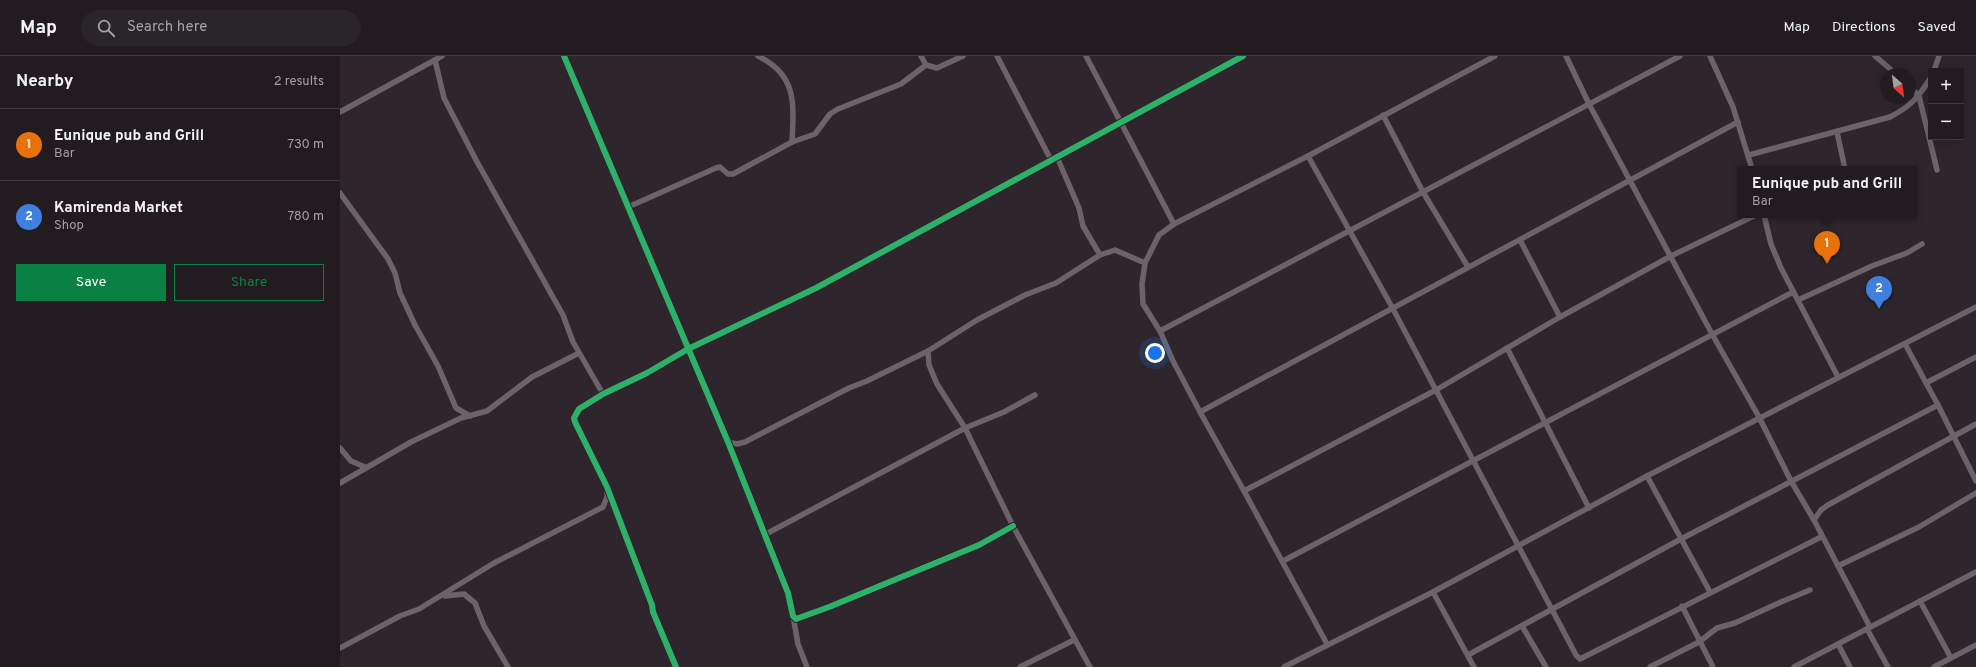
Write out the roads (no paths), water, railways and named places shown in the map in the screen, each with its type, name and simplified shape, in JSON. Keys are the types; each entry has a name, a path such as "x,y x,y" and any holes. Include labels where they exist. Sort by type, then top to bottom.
{"street":[{"path":"340,112 442,56"},
{"path":"564,56 766,534 788,593 798,644 807,667"},
{"path":"758,56 776,66 788,81 792,111 792,142"},
{"path":"921,56 926,65 936,68 963,56"},
{"path":"997,56 1052,160"},
{"path":"1086,56 1174,224"},
{"path":"676,667 653,612 628,540 607,487 591,457 574,418 579,409 603,394 647,373 688,349 816,288 1243,56"},
{"path":"1326,644 1283,561 1200,412 1160,331 1144,304 1142,284 1145,263 1159,235 1174,224 1308,156 1494,56"},
{"path":"1566,56 1589,104 1712,334 1760,417 1791,481 1814,520 1821,537 1838,566 1888,667"},
{"path":"1160,331 1350,229 1680,56"},
{"path":"1710,56 1722,80 1738,122 1751,166"},
{"path":"1875,56 1889,68"},
{"path":"1935,68 1939,56"},
{"path":"435,60 444,98 497,199 563,315 579,353 603,394"},
{"path":"628,207 716,168 720,167 728,174 733,174 792,142 815,134 830,114 838,109 894,87 926,65"},
{"path":"1749,155 1890,117 1908,107 1919,96 1928,82"},
{"path":"1916,93 1919,96 1937,170"},
{"path":"1382,115 1423,192 1468,267"},
{"path":"1200,412 1392,307 1520,240 1738,122"},
{"path":"1837,132 1844,166"},
{"path":"1308,156 1350,229 1474,459 1576,655 1580,659 1682,606 1821,537"},
{"path":"1058,157 1079,208 1083,226 1100,255"},
{"path":"340,193 388,259 395,273 400,293 415,325 438,366 456,408 470,416"},
{"path":"1244,491 1436,390 1560,317 1671,256 1750,218"},
{"path":"1765,218 1771,244 1793,292 1838,377"},
{"path":"1520,240 1560,317"},
{"path":"1798,300 1872,266 1907,253 1922,244"},
{"path":"728,442 737,444 745,442 849,388 867,381 928,351 977,320 1026,295 1056,283 1100,255 1115,250 1145,263"},
{"path":"1283,561 1793,292"},
{"path":"1284,667 1326,644 1432,592 1760,417 1976,307"},
{"path":"1905,344 1938,405 1976,481"},
{"path":"1507,348 1589,508"},
{"path":"928,351 929,365 937,384 965,428 1014,526 1074,640 1090,667"},
{"path":"340,482 365,467 461,418 487,411 532,377 579,353"},
{"path":"1926,383 1976,357"},
{"path":"766,534 965,428 1004,412 1035,395"},
{"path":"1468,655 1681,539 1938,405"},
{"path":"1814,520 1821,510 1828,505 1976,424"},
{"path":"340,448 351,461 365,467"},
{"path":"1647,476 1710,592"},
{"path":"340,648 400,616 419,609 443,596 494,563 603,506 607,497 607,487"},
{"path":"1838,566 1919,527 1976,493"},
{"path":"793,616 796,619 828,608 979,545 1014,526"},
{"path":"1794,667 1976,572"},
{"path":"1650,667 1698,642 1717,628 1740,622 1810,590"},
{"path":"1432,592 1474,667"},
{"path":"443,596 464,594 475,603 484,626 508,667"},
{"path":"1920,601 1951,658"},
{"path":"1682,606 1698,642 1713,667"},
{"path":"1522,626 1546,667"},
{"path":"1020,667 1074,640"},
{"path":"1838,644 1850,667"},
{"path":"1934,667 1976,645"}],"place":[{"name":"Eunique pub and Grill","path":"1827,264"},
{"name":"Kamirenda Market","path":"1879,309"}]}
